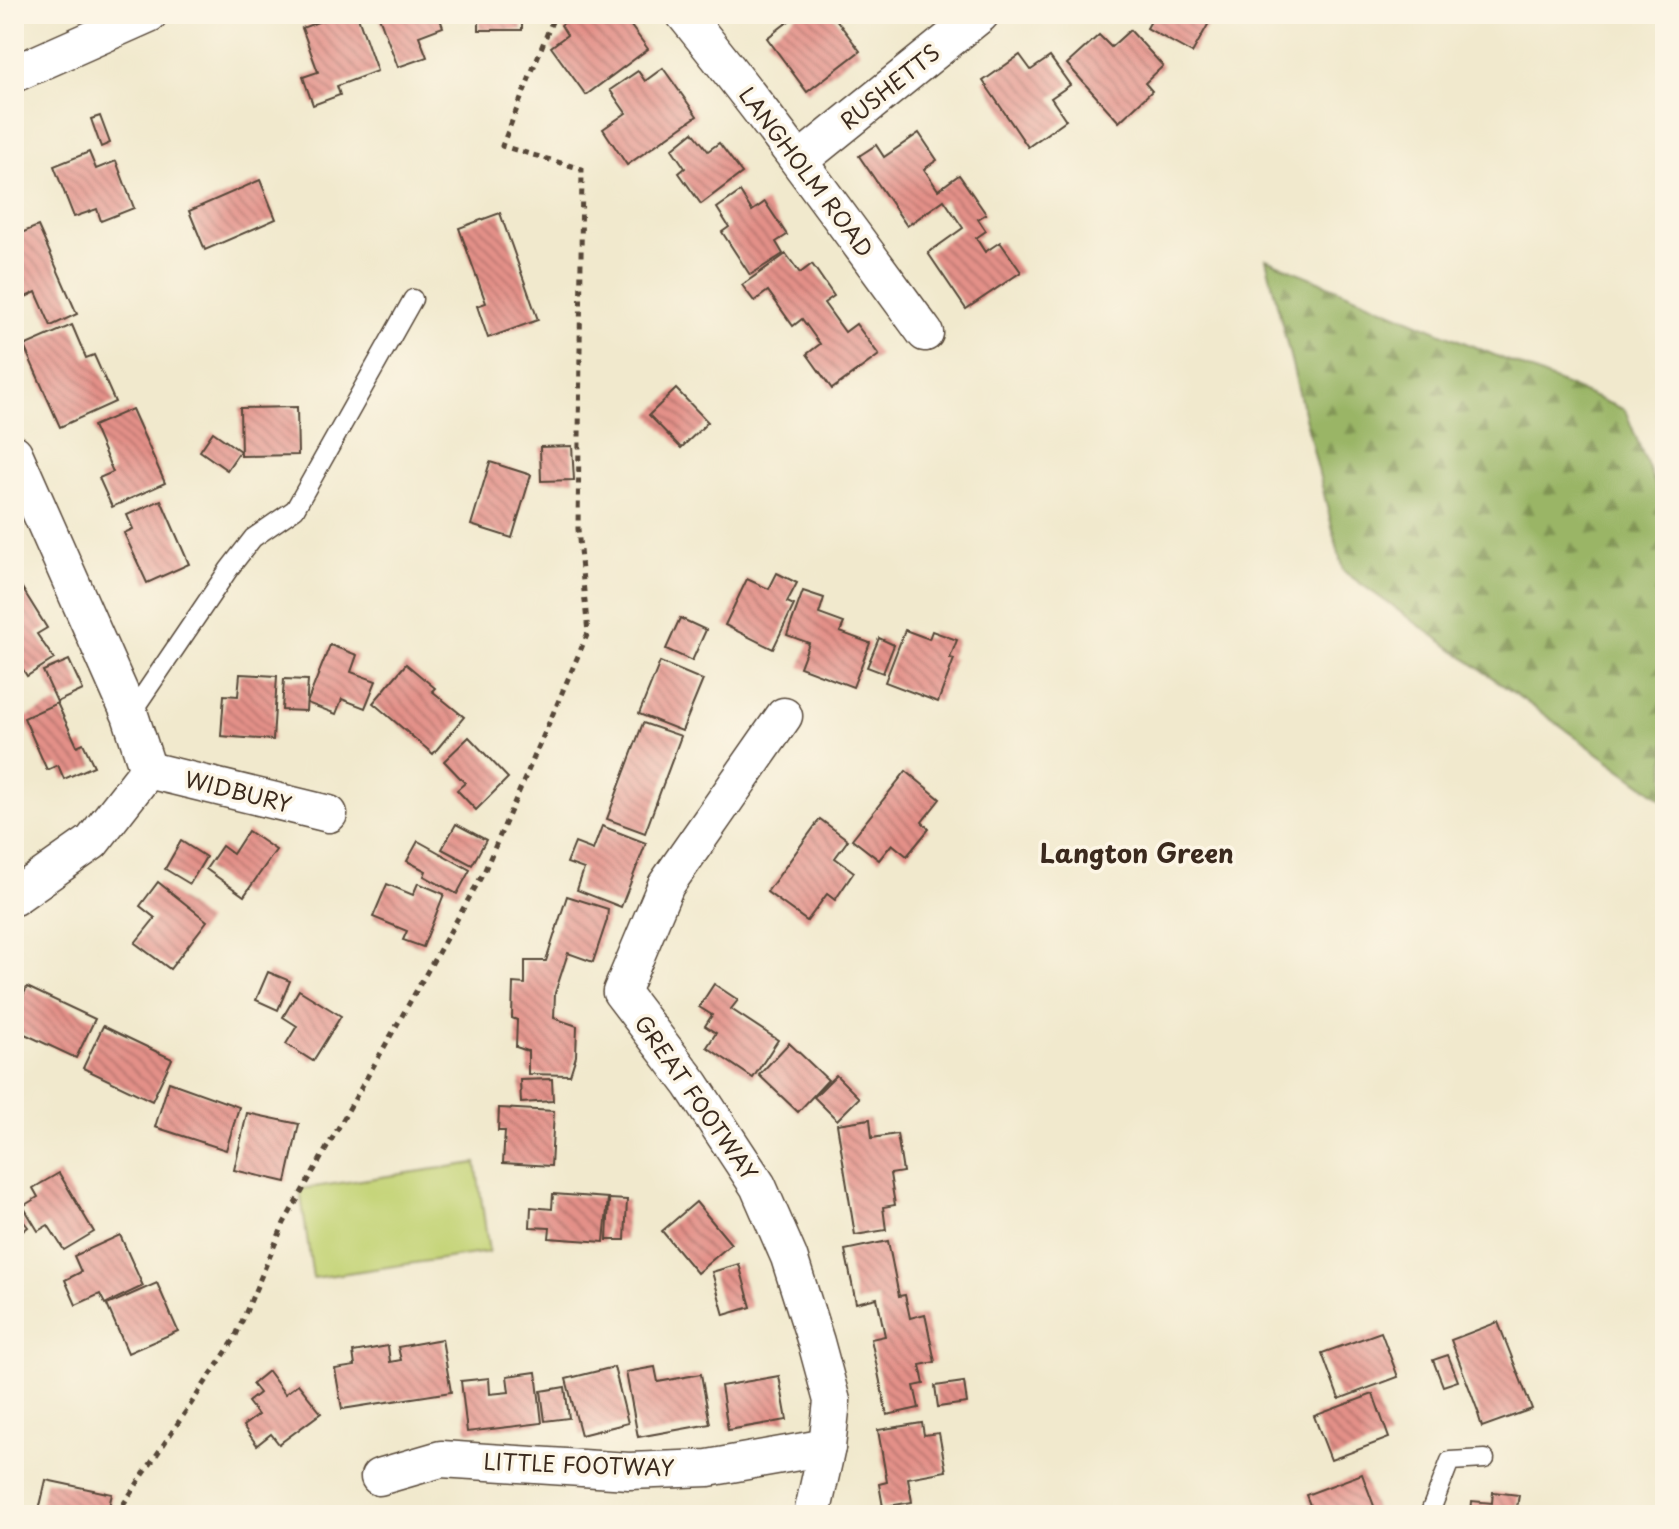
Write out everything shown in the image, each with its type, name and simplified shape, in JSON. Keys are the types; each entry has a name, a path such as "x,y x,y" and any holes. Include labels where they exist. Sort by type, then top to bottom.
{"street":[{"path":"14,74 149,14"},
{"name":"LANGHOLM ROAD","path":"684,14 738,80 925,333"},
{"name":"RUSHETTS","path":"799,161 981,14"},
{"path":"14,453 22,493 130,715 148,770 92,842 14,897"},
{"name":"GREAT FOOTWAY","path":"784,716 666,885 621,992 691,1084 758,1186 789,1257 832,1401 827,1447 812,1515"},
{"name":"WIDBURY","path":"148,770 329,814"},
{"name":"LITTLE FOOTWAY","path":"379,1477 441,1459 629,1471 708,1468 827,1447"}],"lane":[{"path":"130,715 253,538 295,509 413,299"},
{"path":"1429,1515 1450,1461 1485,1459"}],"path":[{"path":"116,1515 234,1340 284,1223 484,872 588,633 578,529 582,169 502,146 555,14"}],"green space":[{"path":"1266,259 1625,410 1665,509 1665,801 1343,571"},
{"path":"476,1163 489,1252 313,1278 300,1189"}],"building":[{"path":"339,14 357,14 377,71 337,86 340,95 313,105 303,77 318,72 302,28"},
{"path":"378,14 438,14 443,27 419,36 427,57 398,67"},
{"path":"479,14 522,14 522,30 479,30"},
{"path":"576,14 593,14 602,26 622,14 648,49 586,95 551,47 567,35 561,25"},
{"path":"798,14 832,14 860,51 807,92 767,38"},
{"path":"1155,14 1214,14 1192,53 1147,28"},
{"path":"1130,30 1163,66 1145,83 1152,91 1119,122 1067,64 1099,35 1111,47"},
{"path":"1020,55 1031,70 1050,57 1070,85 1051,98 1066,120 1028,147 983,81"},
{"path":"663,68 697,116 627,165 603,129 626,113 610,90 638,71 645,81"},
{"path":"100,116 110,143 101,147 91,119"},
{"path":"693,132 708,151 719,143 742,173 701,204 679,173 685,168 672,149"},
{"path":"919,133 937,160 924,169 938,190 959,175 986,214 978,219 986,231 976,238 985,252 1000,242 1021,272 966,309 928,253 963,228 944,200 907,226 859,156 876,145 884,157"},
{"path":"89,152 96,169 116,161 134,208 101,221 97,209 74,217 54,166"},
{"path":"260,180 276,219 205,250 189,211"},
{"path":"740,192 752,211 765,202 787,235 776,242 783,254 750,275 722,232 729,227 717,208"},
{"path":"500,213 538,320 488,338 477,306 486,303 459,228"},
{"path":"38,226 77,314 51,326 36,292 14,300 14,236"},
{"path":"786,254 800,273 812,264 834,296 824,303 845,332 856,324 879,355 832,389 807,354 820,344 802,319 793,326 768,291 754,301 742,285"},
{"path":"72,325 86,358 94,355 115,402 60,427 24,346"},
{"path":"676,389 708,422 681,448 649,415"},
{"path":"297,407 298,455 241,456 240,408"},
{"path":"132,409 165,483 112,507 99,478 113,472 93,426"},
{"path":"213,432 240,451 227,470 200,451"},
{"path":"572,446 574,480 541,481 540,447"},
{"path":"490,462 531,475 512,538 471,525"},
{"path":"161,500 189,564 147,583 124,533 133,529 127,515"},
{"path":"777,573 797,583 787,602 794,605 773,649 725,625 747,579 769,589"},
{"path":"14,575 47,628 37,634 54,659 27,676 14,655"},
{"path":"803,591 824,598 819,614 844,623 840,632 870,643 853,687 800,667 809,643 787,635"},
{"path":"680,618 706,630 692,661 666,649"},
{"path":"905,630 929,639 932,631 957,640 950,658 954,659 938,702 885,682"},
{"path":"879,638 894,645 883,673 867,667"},
{"path":"330,645 357,655 351,672 376,681 365,708 342,699 336,714 307,703"},
{"path":"69,660 83,690 57,702 43,671"},
{"path":"660,662 703,680 682,731 639,714"},
{"path":"406,664 464,717 433,754 373,703"},
{"path":"240,674 277,676 273,740 221,736 224,695 238,696"},
{"path":"284,679 308,680 306,711 282,710"},
{"path":"57,703 77,746 83,743 94,766 64,779 58,765 47,770 24,718"},
{"path":"643,723 681,736 645,833 607,819"},
{"path":"469,737 508,778 476,810 457,790 465,783 444,761"},
{"path":"906,771 940,799 922,822 929,829 907,856 892,844 879,860 852,839"},
{"path":"820,819 848,840 835,858 854,872 835,900 827,894 807,921 767,892"},
{"path":"456,824 486,840 472,865 442,849"},
{"path":"602,826 646,843 621,907 577,890 584,869 567,863 575,843 593,850"},
{"path":"248,831 276,850 244,896 206,869 222,846 233,854"},
{"path":"181,841 206,857 190,884 165,869"},
{"path":"418,841 470,870 457,894 424,876 426,871 407,861"},
{"path":"158,882 207,921 170,969 135,943 155,918 140,906"},
{"path":"418,883 444,894 423,947 403,940 407,931 373,917 387,884 413,895"},
{"path":"567,896 608,909 607,920 593,962 568,953 555,993 554,1018 577,1026 576,1056 570,1075 528,1074 528,1051 516,1047 517,1020 512,1018 513,983 525,984 525,961 546,961"},
{"path":"268,972 290,981 278,1010 256,1000"},
{"path":"714,984 738,1000 731,1009 778,1040 753,1078 707,1047 716,1033 705,1026 712,1015 699,1007"},
{"path":"27,987 95,1019 76,1058 14,1029 14,1015"},
{"path":"299,990 341,1016 313,1061 286,1044 297,1026 283,1017"},
{"path":"103,1026 172,1059 152,1101 83,1068"},
{"path":"789,1043 828,1080 798,1112 759,1075"},
{"path":"836,1075 859,1098 837,1120 814,1097"},
{"path":"552,1079 553,1101 521,1103 520,1080"},
{"path":"169,1082 239,1107 226,1150 155,1127"},
{"path":"499,1108 554,1111 551,1166 503,1163 505,1131 498,1131"},
{"path":"247,1113 299,1124 286,1182 234,1170"},
{"path":"870,1119 872,1138 897,1134 903,1172 890,1174 895,1205 883,1207 886,1230 855,1235 837,1124"},
{"path":"59,1173 94,1232 64,1250 48,1225 38,1231 23,1206 38,1197 33,1188"},
{"path":"553,1194 608,1198 604,1242 549,1238 550,1228 530,1227 531,1207 552,1209"},
{"path":"609,1199 627,1200 625,1240 607,1240"},
{"path":"696,1202 731,1244 697,1273 662,1231"},
{"path":"14,1209 28,1227 14,1238"},
{"path":"120,1235 143,1286 105,1304 100,1294 76,1305 65,1280 81,1272 74,1256"},
{"path":"888,1241 899,1296 905,1295 910,1318 925,1314 935,1362 920,1365 924,1384 914,1386 919,1408 887,1415 871,1339 885,1336 877,1298 856,1303 845,1250"},
{"path":"739,1264 751,1307 724,1315 712,1272"},
{"path":"157,1283 178,1331 128,1353 107,1305"},
{"path":"1498,1322 1532,1409 1482,1427 1451,1340"},
{"path":"1381,1332 1398,1377 1339,1399 1322,1353"},
{"path":"442,1339 451,1392 342,1409 335,1369 355,1366 353,1352 388,1346 390,1362 401,1360 398,1347"},
{"path":"1448,1355 1458,1381 1443,1386 1433,1360"},
{"path":"614,1367 628,1423 581,1435 566,1379"},
{"path":"655,1367 658,1382 701,1374 710,1424 638,1437 626,1372"},
{"path":"268,1371 285,1394 298,1384 321,1413 279,1444 271,1434 257,1445 243,1426 258,1415 248,1402 259,1393 252,1384"},
{"path":"536,1372 542,1423 467,1432 461,1381 489,1378 490,1394 509,1392 507,1376"},
{"path":"779,1376 787,1420 728,1430 721,1386"},
{"path":"964,1382 967,1403 938,1407 935,1386"},
{"path":"565,1387 569,1418 545,1421 541,1391"},
{"path":"1373,1394 1389,1438 1331,1460 1314,1416"},
{"path":"922,1423 924,1435 939,1433 946,1471 908,1478 912,1502 883,1507 879,1484 887,1482 878,1430"},
{"path":"1362,1474 1377,1514 1314,1515 1306,1495"},
{"path":"46,1480 112,1494 107,1515 38,1515"},
{"path":"1493,1492 1519,1495 1517,1507 1539,1510 1538,1515 1471,1515 1472,1501 1492,1503"}],"district":[{"name":"Langton Green","path":"1137,854"}]}
